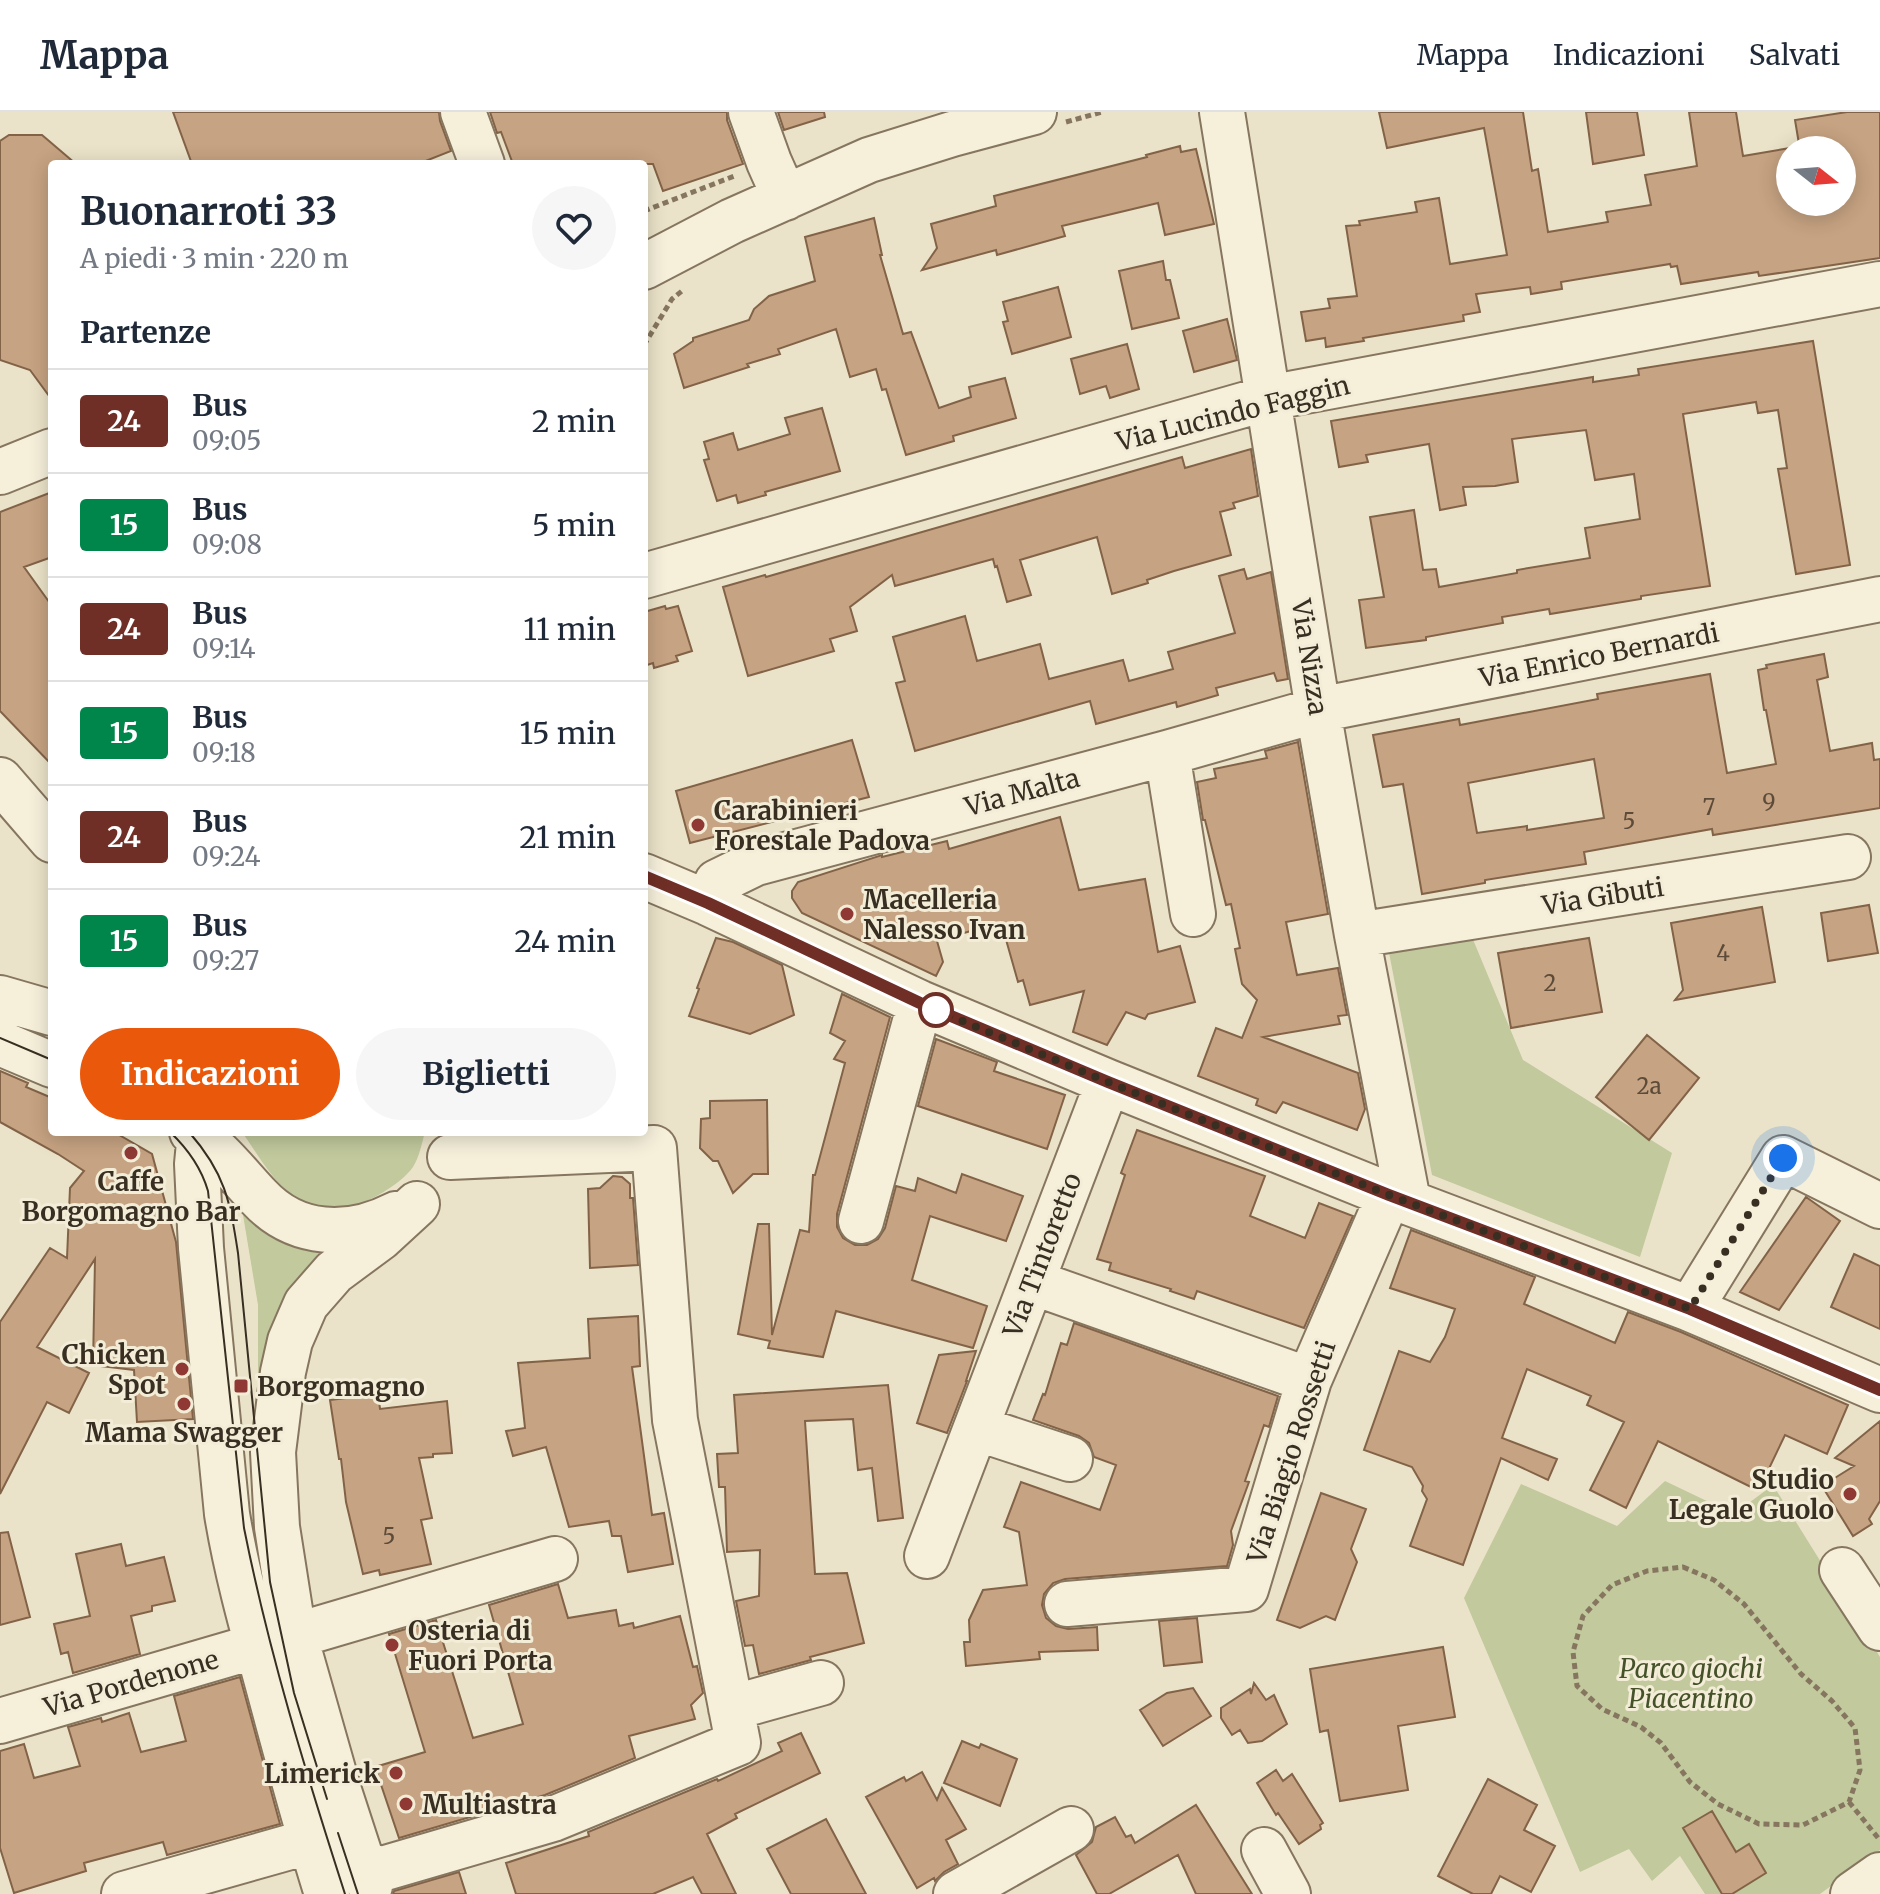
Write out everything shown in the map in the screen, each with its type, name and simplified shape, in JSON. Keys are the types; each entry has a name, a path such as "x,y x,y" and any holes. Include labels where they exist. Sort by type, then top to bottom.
{"street":[{"path":"463,112 481,160"},
{"path":"751,112 785,198"},
{"path":"648,265 732,221 948,123 1034,112"},
{"name":"Via Nizza","path":"1222,112 1398,1198"},
{"name":"Via Lucindo Faggin","path":"648,575 1268,398 1880,284"},
{"path":"0,472 48,453"},
{"name":"Via Enrico Bernardi","path":"1318,710 1880,599"},
{"name":"Via Malta","path":"708,903 717,882 756,863 1318,710"},
{"path":"1167,753 1193,914"},
{"path":"0,780 48,835"},
{"name":"Via Gibuti","path":"1357,935 1848,857"},
{"path":"648,878 920,1003 1108,1082 1398,1198 1690,1309 1880,1390"},
{"path":"0,998 48,1012"},
{"path":"861,1221 920,1003"},
{"path":"0,1043 48,1063"},
{"name":"Via Tintoretto","path":"927,1556 1108,1082"},
{"path":"197,1136 201,1248 227,1514 244,1597 277,1646 366,1876"},
{"path":"200,1136 282,1218 309,1228 359,1228 383,1221 417,1204"},
{"path":"327,1894 313,1851 277,1646 285,1588 277,1527 273,1452 283,1372 290,1341 306,1304 334,1272 380,1238 429,1191 452,1144 654,1148 675,1420 738,1743 553,1819 389,1867 376,1868 365,1863 366,1876"},
{"path":"1690,1309 1783,1158 1880,1206"},
{"name":"Via Biagio Rossetti","path":"1067,1604 1246,1589 1309,1380 1398,1198"},
{"path":"1032,1282 1309,1380"},
{"path":"976,1428 1070,1459"},
{"name":"Via Pordenone","path":"0,1721 236,1652 277,1646 555,1559"},
{"path":"1842,1570 1880,1628"},
{"path":"731,1708 821,1683"},
{"path":"956,1894 1071,1829"},
{"path":"124,1894 297,1845 306,1844 313,1851"},
{"path":"1264,1850 1288,1894"},
{"path":"1853,1894 1880,1875"}],"path":[{"path":"648,209 742,173"},
{"path":"1683,1567 1714,1580 1744,1604 1801,1674 1832,1701 1855,1728 1860,1770 1849,1802 1803,1825 1759,1824 1718,1804 1690,1782 1661,1743 1641,1727 1602,1709 1577,1686 1573,1652 1583,1616 1612,1585 1647,1571 1683,1567"},
{"path":"1849,1802 1880,1840"}],"green space":[{"path":"1467,925 1523,1060 1672,1153 1640,1257 1432,1175 1385,932"},
{"path":"245,1136 424,1136 415,1163 407,1174 392,1187 354,1206 325,1207 297,1199 271,1174"},
{"path":"243,1215 264,1223 350,1242 282,1311 258,1375 258,1305"},
{"name":"Parco giochi Piacentino","path":"1665,1481 1734,1514 1773,1485 1880,1657 1880,1850 1820,1894 1705,1894 1680,1856 1652,1881 1629,1849 1580,1872 1464,1598 1521,1484 1617,1526"}],"building":[{"path":"173,112 439,112 451,151 428,160 191,160"},
{"path":"490,112 727,112 743,164 663,191 653,164 648,164 648,160 512,160 501,132 497,133"},
{"path":"778,112 824,112 825,117 784,130"},
{"path":"1379,112 1523,112 1532,171 1538,169 1548,232 1608,222 1606,212 1651,205 1645,175 1697,166 1689,112 1736,112 1743,156 1776,150 1776,216 1856,216 1856,136 1798,136 1795,120 1847,112 1880,112 1880,258 1681,284 1677,266 1671,267 1670,264 1561,282 1562,289 1531,294 1530,287 1476,294 1480,312 1463,315 1464,321 1326,347 1325,338 1306,341 1301,312 1330,308 1328,299 1357,296 1346,226 1417,212 1415,202 1439,198 1450,264 1507,255 1484,128 1387,148"},
{"path":"1586,112 1637,112 1644,155 1593,164"},
{"path":"9,135 42,135 71,160 48,160 48,395 30,370 0,360 0,141"},
{"path":"1180,146 1181,152 1196,149 1214,224 1165,235 1158,203 1062,226 1065,236 997,255 996,250 922,270 937,248 931,224 996,206 994,196"},
{"path":"874,218 880,255 903,334 911,332 939,408 971,397 969,387 1005,378 1016,418 953,436 954,441 906,455 886,389 882,390 876,369 850,377 836,329 778,349 780,354 747,364 749,367 684,388 674,354 693,338 749,320 754,309 769,296 815,281 805,237"},
{"path":"1163,261 1179,318 1132,329 1119,271"},
{"path":"1058,287 1071,337 1012,354 1003,322 1008,321 1003,302"},
{"path":"1227,319 1237,360 1194,372 1183,331"},
{"path":"1813,341 1850,565 1796,574 1778,469 1787,468 1778,410 1758,413 1756,402 1683,414 1710,586 1550,614 1549,609 1502,617 1503,623 1426,637 1426,640 1366,648 1359,600 1384,597 1370,517 1414,510 1423,570 1436,569 1439,587 1590,558 1585,528 1640,519 1634,474 1595,480 1586,430 1512,439 1518,482 1463,487 1466,505 1440,510 1429,444 1366,455 1368,462 1339,467 1331,421 1593,377 1593,382 1639,375 1638,369"},
{"path":"1127,344 1139,389 1110,398 1106,386 1080,394 1071,359"},
{"path":"822,408 840,471 765,492 766,495 738,503 736,495 717,501 704,460 709,459 704,442 733,433 738,450 790,434 785,418"},
{"path":"1251,449 1258,496 1233,503 1235,508 1220,512 1231,555 1174,571 1112,594 1097,537 1020,560 1031,595 1007,602 993,559 895,586 892,575 850,607 857,631 830,639 834,651 748,676 723,587 1182,457 1185,468"},
{"path":"48,494 48,558 24,567 48,600 48,761 0,711 0,512"},
{"path":"1244,569 1247,579 1271,572 1288,679 1277,681 1274,673 1216,688 1218,695 1177,707 1176,702 1096,724 1090,701 915,751 896,683 905,681 893,637 965,616 977,661 1040,644 1049,679 1123,660 1129,681 1173,669 1168,652 1235,633 1219,576"},
{"path":"678,606 692,651 676,656 678,661 654,668 653,663 648,665 648,611"},
{"path":"1824,654 1828,677 1817,680 1830,751 1872,743 1874,760 1880,759 1880,808 1713,835 1712,829 1584,852 1586,864 1485,880 1485,883 1422,894 1403,784 1383,787 1373,735 1459,719 1460,725 1598,699 1597,694 1710,674 1727,773 1776,764 1758,670 1767,668 1766,665","holes":["1594,759 1604,818 1527,830 1527,826 1477,833 1468,783"]},
{"path":"852,740 869,797 690,843 676,791"},
{"path":"1298,742 1328,914 1286,922 1297,975 1338,968 1347,1015 1338,1016 1340,1024 1263,1037 1358,1073 1365,1109 1357,1130 1283,1102 1276,1113 1256,1105 1258,1099 1198,1076 1216,1028 1242,1038 1257,1000 1242,984 1235,949 1240,948 1231,904 1226,905 1203,820 1197,782 1216,778 1214,769 1267,758 1265,751"},
{"path":"1060,817 1079,890 1145,879 1158,952 1180,946 1195,1002 1148,1014 1145,1019 1126,1012 1107,1045 1073,1032 1084,991 1030,1005 1023,980 1018,982 1001,922 937,941 943,962 936,976 802,913 792,898 792,891 798,882 882,855 947,841 949,849"},
{"path":"1869,905 1878,953 1828,961 1821,913"},
{"path":"1762,907 1775,982 1675,1000 1683,990 1671,923"},
{"path":"716,938 733,942 782,965 794,1015 750,1034 689,1016"},
{"path":"1589,938 1602,1012 1511,1028 1498,953"},
{"path":"842,994 890,1017 837,1214 837,1227 843,1238 855,1245 867,1245 878,1239 885,1228 896,1186 915,1191 918,1178 956,1193 962,1174 1023,1196 1006,1241 930,1216 912,1280 987,1306 973,1348 836,1311 823,1357 768,1348 770,1341 738,1334 758,1224 769,1224 772,1335 800,1230 809,1232 813,1175 845,1063 834,1059 845,1041 830,1033"},
{"path":"1647,1035 1699,1078 1649,1140 1596,1097"},
{"path":"936,1039 997,1062 994,1071 1065,1095 1047,1149 918,1106"},
{"path":"0,1071 28,1083 26,1087 48,1096 48,1136 121,1136 152,1154 176,1242 193,1419 137,1422 134,1370 93,1365 95,1259 37,1347 89,1373 69,1413 47,1402 0,1494 0,1322 50,1248 67,1258 70,1188 84,1171 0,1122"},
{"path":"767,1100 768,1174 753,1174 733,1193 718,1161 713,1161 700,1148 701,1119 710,1118 710,1101"},
{"path":"1137,1130 1265,1176 1250,1216 1305,1238 1319,1203 1353,1216 1304,1328 1197,1291 1194,1299 1170,1291 1109,1270 1111,1263 1097,1259 1125,1175 1121,1173"},
{"path":"613,1176 622,1177 630,1184 638,1265 590,1268 588,1189 600,1188"},
{"path":"1806,1197 1840,1221 1779,1310 1740,1292"},
{"path":"1411,1230 1535,1277 1524,1304 1615,1343 1628,1312 1848,1405 1827,1454 1785,1435 1764,1479 1751,1487 1658,1441 1626,1508 1590,1490 1624,1422 1587,1405 1591,1396 1527,1369 1502,1438 1557,1459 1548,1480 1501,1458 1463,1565 1410,1546 1427,1499 1422,1491 1423,1486 1412,1467 1364,1450 1399,1351 1430,1362 1445,1337 1455,1309 1390,1288"},
{"path":"1854,1254 1880,1266 1880,1329 1831,1307"},
{"path":"638,1316 640,1366 632,1367 652,1515 664,1513 673,1564 628,1572 621,1536 612,1536 609,1521 569,1527 546,1447 513,1456 506,1431 525,1428 518,1363 590,1358 588,1319"},
{"path":"1074,1323 1278,1396 1269,1427 1264,1425 1245,1481 1249,1482 1231,1531 1233,1545 1227,1566 1065,1579 1053,1583 1044,1594 1042,1605 1046,1618 1056,1626 1068,1629 1097,1627 1098,1650 1039,1652 1040,1659 966,1666 964,1642 970,1642 969,1620 983,1590 1027,1585 1019,1532 1004,1527 1021,1482 1100,1510 1116,1465 1094,1457 1089,1443 1079,1436 1033,1420 1045,1395 1061,1343 1067,1345"},
{"path":"976,1351 947,1433 917,1423 939,1355"},
{"path":"888,1385 903,1518 878,1521 872,1468 858,1470 853,1419 805,1421 815,1574 847,1573 864,1643 759,1674 753,1645 745,1646 736,1601 759,1596 760,1550 727,1552 725,1487 719,1487 717,1454 738,1453 734,1395"},
{"path":"378,1394 380,1409 447,1401 452,1453 419,1458 432,1518 421,1520 431,1564 380,1575 379,1570 363,1574 346,1502 330,1400"},
{"path":"1880,1421 1880,1501 1869,1519 1872,1524 1853,1536 1822,1486 1854,1466 1835,1458"},
{"path":"1321,1493 1366,1509 1351,1549 1357,1562 1335,1620 1326,1616 1300,1628 1277,1620"},
{"path":"8,1532 30,1617 0,1625 0,1533"},
{"path":"121,1544 126,1566 164,1557 175,1601 152,1606 152,1611 131,1616 140,1654 73,1673 68,1652 61,1654 54,1624 90,1616 76,1554"},
{"path":"558,1584 568,1618 616,1610 619,1626 633,1623 634,1628 680,1616 703,1693 691,1705 695,1719 629,1736 635,1758 545,1795 399,1838 375,1767 425,1752 389,1634 436,1620 473,1738 523,1724 489,1605"},
{"path":"1197,1618 1202,1662 1164,1666 1159,1621"},
{"path":"1443,1647 1455,1717 1398,1726 1408,1790 1340,1801 1328,1730 1320,1732 1310,1669"},
{"path":"240,1677 280,1824 167,1855 163,1842 84,1863 86,1871 14,1893 0,1848 0,1751 24,1744 34,1778 80,1766 68,1727 101,1718 102,1722 129,1713 141,1752 186,1741 174,1696"},
{"path":"1254,1683 1266,1700 1274,1695 1287,1724 1262,1741 1248,1743 1240,1730 1232,1735 1221,1718 1221,1708 1250,1689 1251,1694"},
{"path":"1193,1688 1211,1716 1163,1746 1140,1710 1167,1693"},
{"path":"801,1733 820,1773 735,1814 737,1818 707,1834 736,1894 702,1894 693,1877 653,1894 516,1894 506,1863 589,1836 588,1832 718,1781 782,1751 778,1743"},
{"path":"962,1741 979,1748 981,1744 1017,1759 1000,1806 944,1783"},
{"path":"1276,1770 1283,1781 1292,1774 1323,1823 1321,1829 1299,1844 1278,1813 1276,1815 1257,1783"},
{"path":"922,1772 937,1800 942,1788 966,1829 946,1840 958,1864 935,1881 934,1878 917,1888 866,1797 904,1777 906,1781"},
{"path":"1488,1779 1537,1805 1524,1830 1555,1846 1531,1892 1500,1876 1491,1894 1473,1894 1438,1876"},
{"path":"1196,1805 1252,1894 1196,1894 1178,1855 1109,1894 1097,1894 1076,1855 1092,1842 1096,1827 1115,1817 1126,1837 1131,1835 1135,1843"},
{"path":"1712,1811 1736,1852 1749,1844 1766,1873 1732,1894 1722,1894 1683,1828"},
{"path":"826,1819 866,1894 791,1894 767,1849"},
{"path":"459,1872 466,1894 393,1894 394,1891"}],"tram line":[{"path":"0,1038 48,1058"},
{"path":"174,1136 193,1159 208,1191 244,1528 289,1712 345,1894"},
{"path":"192,1136 218,1175 232,1218 270,1582 294,1693 327,1799"},
{"path":"338,1833 358,1894"}],"bus line":[{"name":"24","path":"648,878 920,1003 1108,1082 1389,1195 1690,1309 1880,1390"}],"place":[{"name":"Carabinieri Forestale Padova","path":"698,825"},
{"name":"Macelleria Nalesso Ivan","path":"847,914"},
{"name":"Caffe Borgomagno Bar","path":"131,1153"},
{"name":"Chicken Spot","path":"182,1369"},
{"name":"Borgomagno","path":"241,1386"},
{"name":"Mama Swagger","path":"184,1404"},
{"name":"Studio Legale Guolo","path":"1850,1494"},
{"name":"Osteria di Fuori Porta","path":"392,1645"},
{"name":"Limerick","path":"396,1773"},
{"name":"Multiastra","path":"406,1804"}],"route":[{"path":"936,1010 1389,1195 1690,1309 1783,1158"}]}
